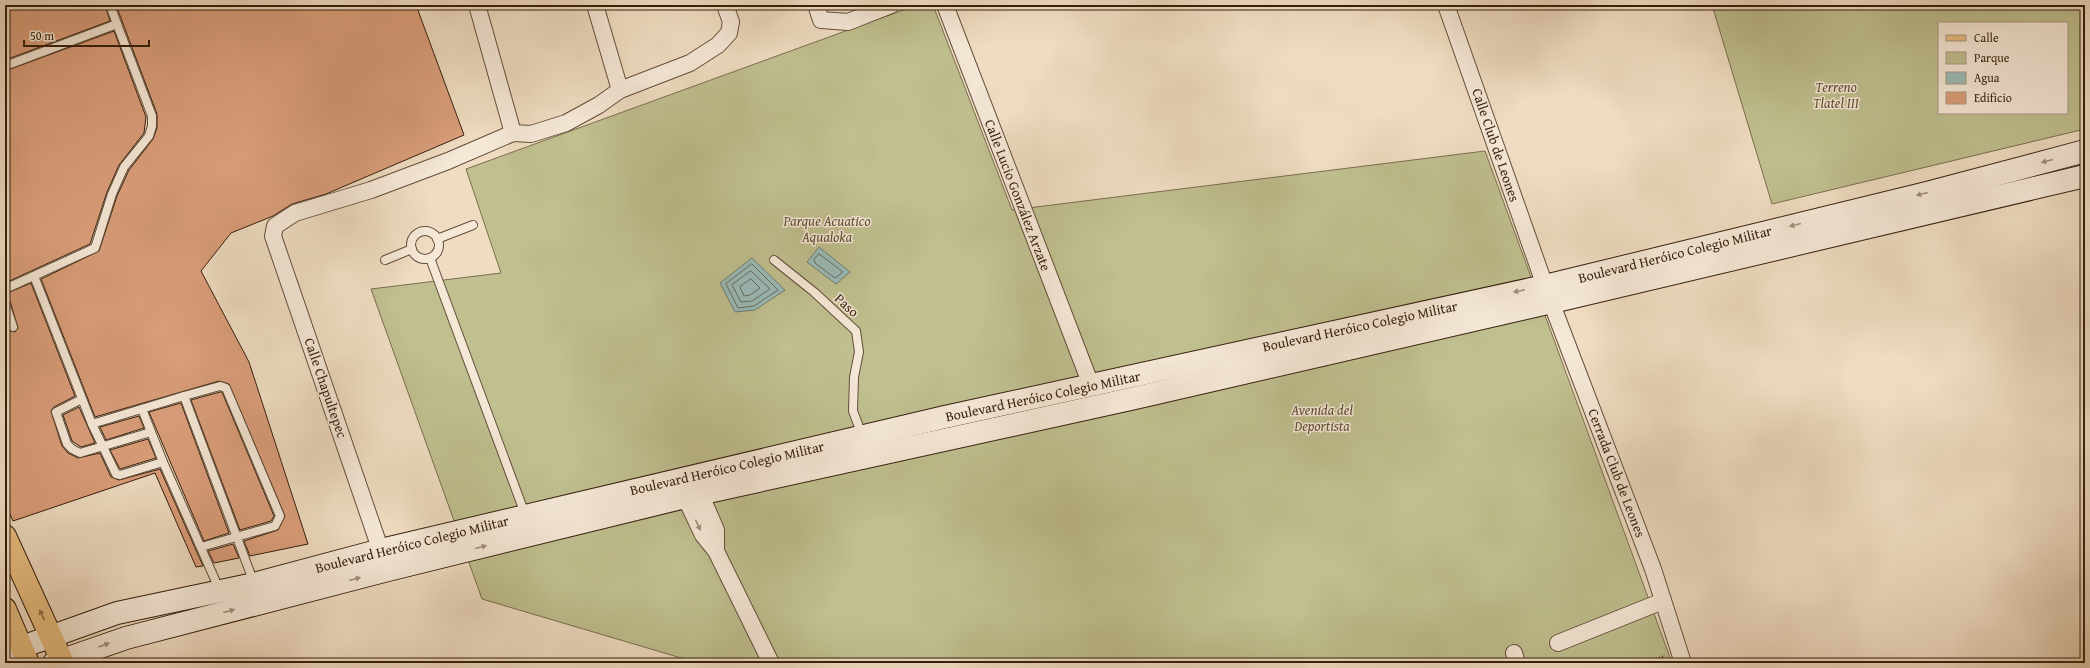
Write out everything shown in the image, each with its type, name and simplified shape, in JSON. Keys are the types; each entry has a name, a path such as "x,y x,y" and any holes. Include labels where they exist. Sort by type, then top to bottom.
{"main road":[{"name":"Boulevard Heróico Colegio Militar","path":"18,654 52,636 117,613 254,584 384,560 693,495 1143,396 1549,294 2085,151"},
{"name":"Boulevard Heróico Colegio Militar","path":"60,662 126,638 526,516 863,436 1091,385 1549,294 2084,180"},
{"path":"5,536 52,636 60,662"},
{"path":"5,610 18,654"}],"street":[{"path":"476,5 514,133 531,134 566,123 599,105 620,90 690,63 718,45 729,34 731,22 725,5"},
{"path":"595,5 620,90"},
{"path":"818,12 848,22 891,5"},
{"name":"Calle Lucio González Arzate","path":"945,5 1091,385"},
{"name":"Calle Club de Leones","path":"1446,5 1549,294"},
{"name":"Calle Chapultepec","path":"384,560 273,236 275,226 296,213 371,190 448,161 514,133"},
{"name":"Cerrada Club de Leones","path":"1549,294 1653,569 1681,657"},
{"path":"693,495 703,535 716,551 771,663"},
{"path":"1558,642 1663,601"}],"lane":[{"path":"5,289 95,248 112,194 124,167 150,131 152,116 110,5"},
{"path":"5,66 116,24"},
{"path":"437,239 473,225"},
{"path":"428,232 437,239 438,250 430,258 419,258 412,249 413,238 417,234 428,232"},
{"path":"385,260 412,249"},
{"path":"430,258 526,516"},
{"name":"Paso","path":"774,260 814,292 856,331 859,352 854,377 853,411 863,436"},
{"path":"34,276 92,424 114,471 120,475 163,462"},
{"path":"5,303 13,327"},
{"path":"92,424 220,386 226,388 280,516 275,526 201,547"},
{"path":"184,396 254,584"},
{"path":"82,399 56,412 67,444 72,449 80,453 151,432"},
{"path":"142,409 163,462 220,591"}],"path":[{"path":"1645,663 1681,657"}],"green space":[{"name":"Avenida del Deportista","path":"917,5 933,5 1012,210 1485,151 1672,663 698,663 482,599 371,289 501,273 466,169"},
{"name":"Terreno Tlatel III","path":"1712,5 2085,5 2085,129 1772,204"}],"water":[{"path":"819,247 850,272 836,284 807,262"},
{"path":"752,258 785,290 755,310 735,312 720,283"}],"building":[{"path":"5,5 105,5 110,21 5,60"},
{"path":"116,5 416,5 464,135 326,194 292,204 273,216 231,233 201,271 249,362 308,544 250,556 244,541 278,530 285,516 229,384 219,381 95,417 41,279 99,251 117,196 129,170 153,139 157,128 157,114"},
{"path":"114,31 146,117 144,133 119,165 107,192 90,244 5,283 5,71"},
{"path":"31,283 75,396 54,407 51,411 62,446 68,453 78,458 100,453 111,477 119,480 160,469 203,566 196,567 155,473 13,521 5,503 5,320 10,331 15,332 18,328 10,301 5,298 5,294"},
{"path":"222,392 274,516 271,521 240,530 191,400"},
{"path":"181,403 229,533 204,541 149,412"},
{"path":"79,407 95,443 81,447 72,441 63,415"},
{"path":"139,416 144,428 106,440 100,427"},
{"path":"148,439 156,458 120,469 110,450"},
{"path":"233,544 239,558 214,563 208,551"}],"park label":[{"name":"Parque Acuatico Aqualoka","path":"827,230"}]}
